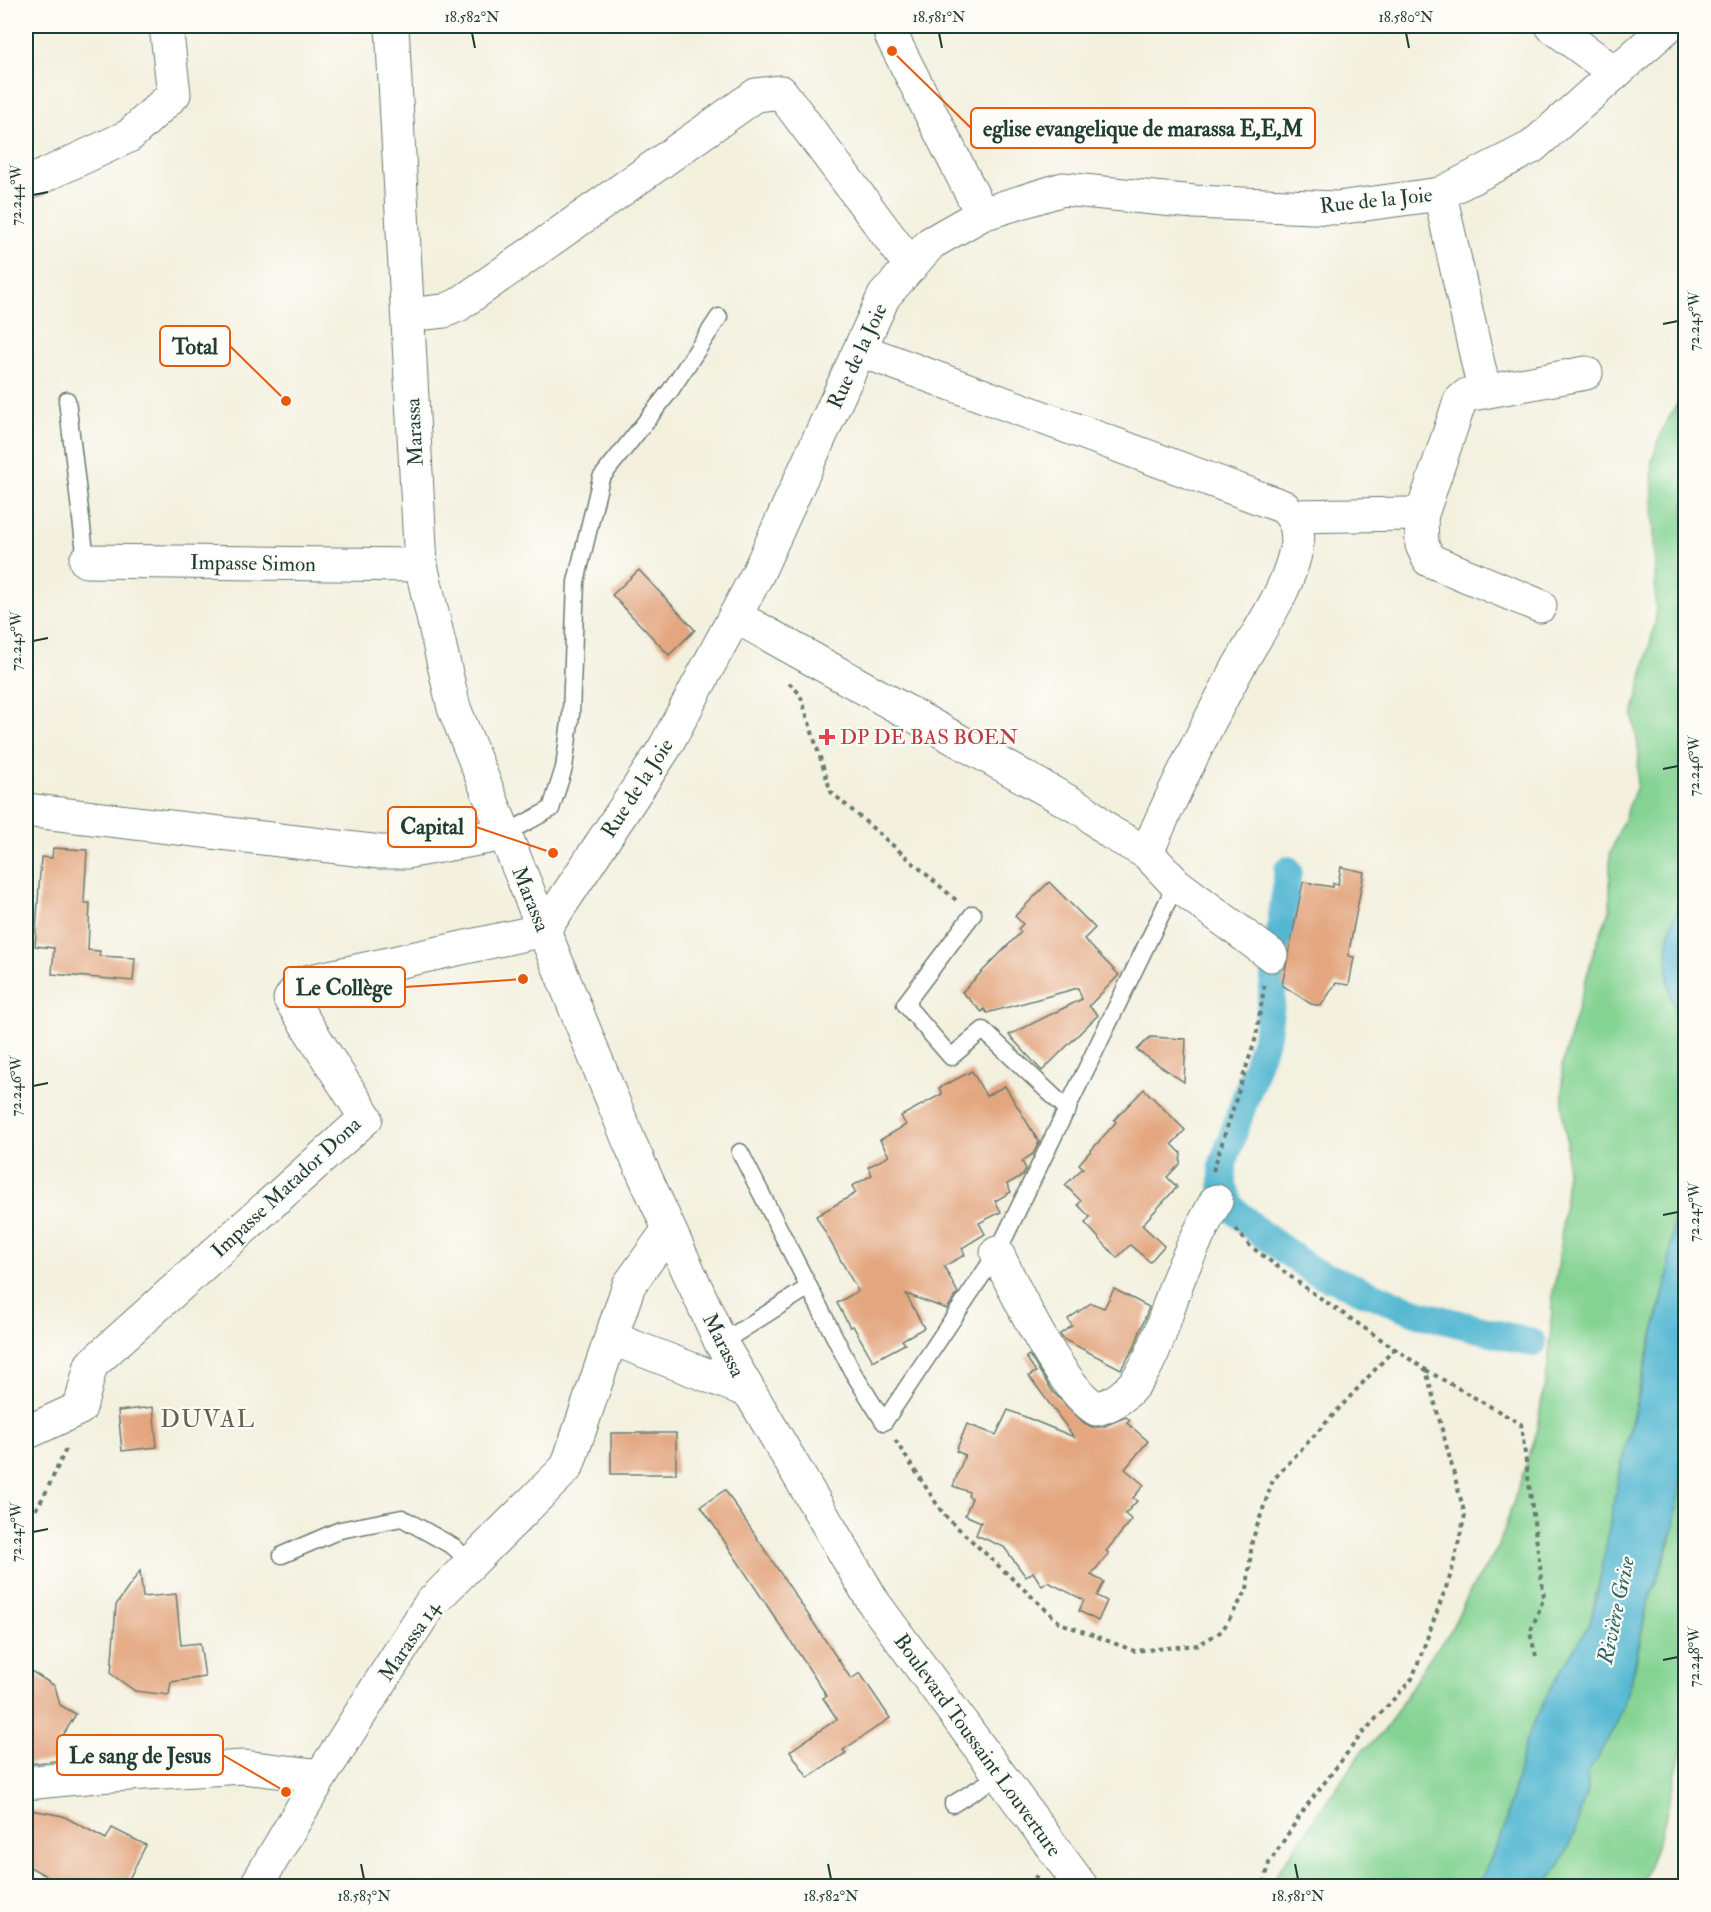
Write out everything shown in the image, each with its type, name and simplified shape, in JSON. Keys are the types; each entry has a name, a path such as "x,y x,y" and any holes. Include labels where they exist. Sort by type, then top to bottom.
{"street":[{"path":"26,184 129,136 174,94 166,26"},
{"name":"Marassa","path":"392,26 421,565 454,708 629,1141 668,1231 721,1343 874,1603"},
{"path":"896,26 891,35 982,214"},
{"path":"1552,26 1615,73"},
{"name":"Rue de la Joie","path":"544,930 664,749 758,573 884,296 931,243 982,214 1063,189 1194,202 1337,208 1440,195 1532,147 1615,73 1657,29"},
{"path":"408,315 444,311 458,304 756,95 772,92 781,92 911,266"},
{"path":"1440,195 1485,390"},
{"path":"860,350 1284,507 1293,516 1298,529 1297,545 1276,604 1234,675 1148,853"},
{"path":"1540,606 1429,560 1422,544 1421,517 1460,401 1467,394 1586,373"},
{"path":"1293,516 1409,514 1421,517"},
{"name":"Impasse Simon","path":"86,561 421,565"},
{"path":"735,616 1085,811 1111,833 1148,853 1176,884 1271,955"},
{"path":"26,810 380,852 406,852 505,834"},
{"name":"Impasse Matador Dona","path":"26,1432 80,1408 91,1365 366,1118 290,999 301,983 544,930"},
{"path":"997,1252 1029,1318 1072,1385 1086,1402 1096,1409 1111,1406 1123,1396 1149,1362 1163,1330 1173,1294 1190,1250 1216,1201"},
{"name":"Marassa 14","path":"256,1887 321,1776 430,1604 567,1467 629,1285 668,1231"},
{"path":"611,1338 748,1390"},
{"name":"Boulevard Toussaint Louverture","path":"874,1603 1081,1886"},
{"path":"26,1784 97,1776 243,1767 321,1776"}],"lane":[{"path":"505,834 551,809 564,768 571,714 576,582 601,478 670,391 719,317"},
{"path":"67,400 86,561"},
{"path":"740,1152 852,1371 884,1422 997,1252 1176,884"},
{"path":"972,914 905,1004 951,1056 983,1030 1068,1110"},
{"path":"721,1343 809,1287"},
{"path":"282,1555 340,1530 402,1518 454,1547 470,1563"},
{"path":"953,1804 999,1776"}],"path":[{"path":"784,677 800,694 831,792 972,914"},
{"path":"1271,955 1257,1019 1256,1037 1213,1172 1216,1201 1249,1245 1307,1289 1426,1370 1521,1424 1544,1596 1530,1633 1536,1656"},
{"path":"884,1422 944,1515 1060,1623 1135,1651 1198,1646 1222,1632 1247,1590 1252,1541 1273,1480 1395,1348"},
{"path":"1263,1887 1269,1863 1305,1808 1361,1734 1412,1679 1451,1574 1465,1515 1426,1370"},
{"path":"26,1525 44,1496 71,1439 64,1415"}],"green space":[{"path":"1685,391 1686,845 1681,867 1681,895 1670,932 1668,984 1685,1054 1685,1169 1673,1225 1668,1276 1618,1479 1606,1552 1589,1625 1549,1691 1527,1737 1503,1832 1478,1886 1268,1886 1362,1751 1384,1732 1428,1660 1449,1633 1472,1588 1498,1548 1535,1438 1549,1361 1553,1291 1558,1268 1566,1186 1567,1142 1563,1115 1562,1065 1594,950 1610,909 1610,854 1637,786 1639,753 1633,716 1656,618 1652,460 1663,428"},
{"path":"1685,1408 1686,1731 1662,1832 1641,1886 1545,1886 1562,1861 1588,1786 1588,1774 1618,1721 1635,1667 1647,1607 1671,1540 1681,1479 1680,1429"}],"water":[{"path":"1685,845 1685,1054 1668,978 1667,962 1670,931 1681,895"},
{"name":"Rivière Grise","path":"1685,1169 1686,1408 1680,1429 1681,1479 1674,1528 1647,1607 1632,1677 1618,1721 1588,1774 1588,1786 1575,1832 1562,1861 1545,1886 1478,1886 1503,1832 1527,1737 1549,1691 1589,1625 1596,1601 1618,1479 1668,1276 1673,1225"}],"building":[{"path":"639,570 695,630 669,655 612,595"},
{"path":"53,848 87,850 84,903 90,903 88,950 100,951 99,956 135,958 133,981 52,974 54,948 35,946 41,857 52,858"},
{"path":"1341,867 1364,872 1348,956 1354,957 1349,985 1336,983 1321,1006 1311,1004 1282,985 1303,882 1333,887 1333,883 1338,884"},
{"path":"1049,882 1095,928 1084,939 1119,975 1089,1006 1098,1015 1042,1071 1009,1035 1082,999 1078,988 987,1013 984,1009 982,1012 962,992 1021,932 1018,929 1023,924 1015,916"},
{"path":"1150,1037 1186,1039 1184,1082 1137,1050"},
{"path":"972,1071 986,1096 1005,1086 1039,1142 1033,1154 1022,1161 1026,1169 1023,1175 1007,1184 1011,1192 995,1201 1001,1212 979,1223 985,1234 962,1248 965,1255 944,1266 958,1293 947,1309 906,1294 924,1328 902,1340 905,1344 873,1361 837,1303 858,1291 816,1216 856,1193 852,1186 872,1175 868,1167 889,1156 880,1140 906,1125 901,1116 942,1094 939,1088"},
{"path":"1144,1089 1185,1130 1172,1144 1181,1153 1180,1164 1167,1177 1177,1187 1142,1225 1164,1246 1150,1262 1130,1245 1117,1258 1085,1223 1090,1217 1078,1205 1081,1201 1065,1185 1083,1168 1079,1164 1116,1122 1114,1120"},
{"path":"1114,1289 1149,1307 1134,1348 1121,1369 1063,1339 1060,1334 1072,1326 1068,1319 1091,1303 1104,1308"},
{"path":"1029,1355 1053,1392 1084,1423 1092,1427 1102,1427 1126,1417 1130,1420 1127,1423 1148,1441 1125,1469 1144,1485 1133,1498 1137,1501 1125,1514 1132,1520 1106,1551 1109,1553 1091,1575 1104,1582 1097,1596 1107,1601 1098,1621 1079,1611 1084,1600 1048,1582 1042,1586 1033,1572 1026,1577 1004,1547 976,1535 981,1522 965,1515 972,1498 968,1496 969,1492 953,1486 965,1455 956,1451 967,1424 996,1435 1008,1410 1074,1437 1029,1376 1036,1372 1026,1357"},
{"path":"153,1407 157,1447 122,1451 118,1411"},
{"path":"611,1433 676,1433 676,1474 611,1474"},
{"path":"725,1490 851,1679 860,1673 890,1718 843,1750 846,1753 808,1778 790,1751 837,1719 823,1698 827,1696 701,1506"},
{"path":"140,1571 143,1597 176,1594 181,1645 200,1643 205,1677 171,1682 169,1695 135,1691 111,1674 116,1605"},
{"path":"26,1668 55,1686 60,1705 76,1714 56,1747 69,1755 65,1760 26,1764"},
{"path":"26,1809 63,1816 106,1839 112,1828 146,1845 125,1887 53,1887 56,1881 26,1865"}],"waterway":[{"path":"1288,870 1267,1034 1223,1164 1223,1186 1231,1207 1259,1232 1313,1271 1421,1314 1533,1343"}],"place":[{"name":"eglise evangelique de marassa E,E,M","path":"892,51"},
{"name":"Total","path":"286,401"},
{"name":"DP DE BAS BOEN","path":"827,737"},
{"name":"Capital","path":"553,853"},
{"name":"Le Collège","path":"523,979"},
{"name":"Le sang de Jesus","path":"286,1792"}],"district":[{"name":"DUVAL","path":"208,1419"}]}
